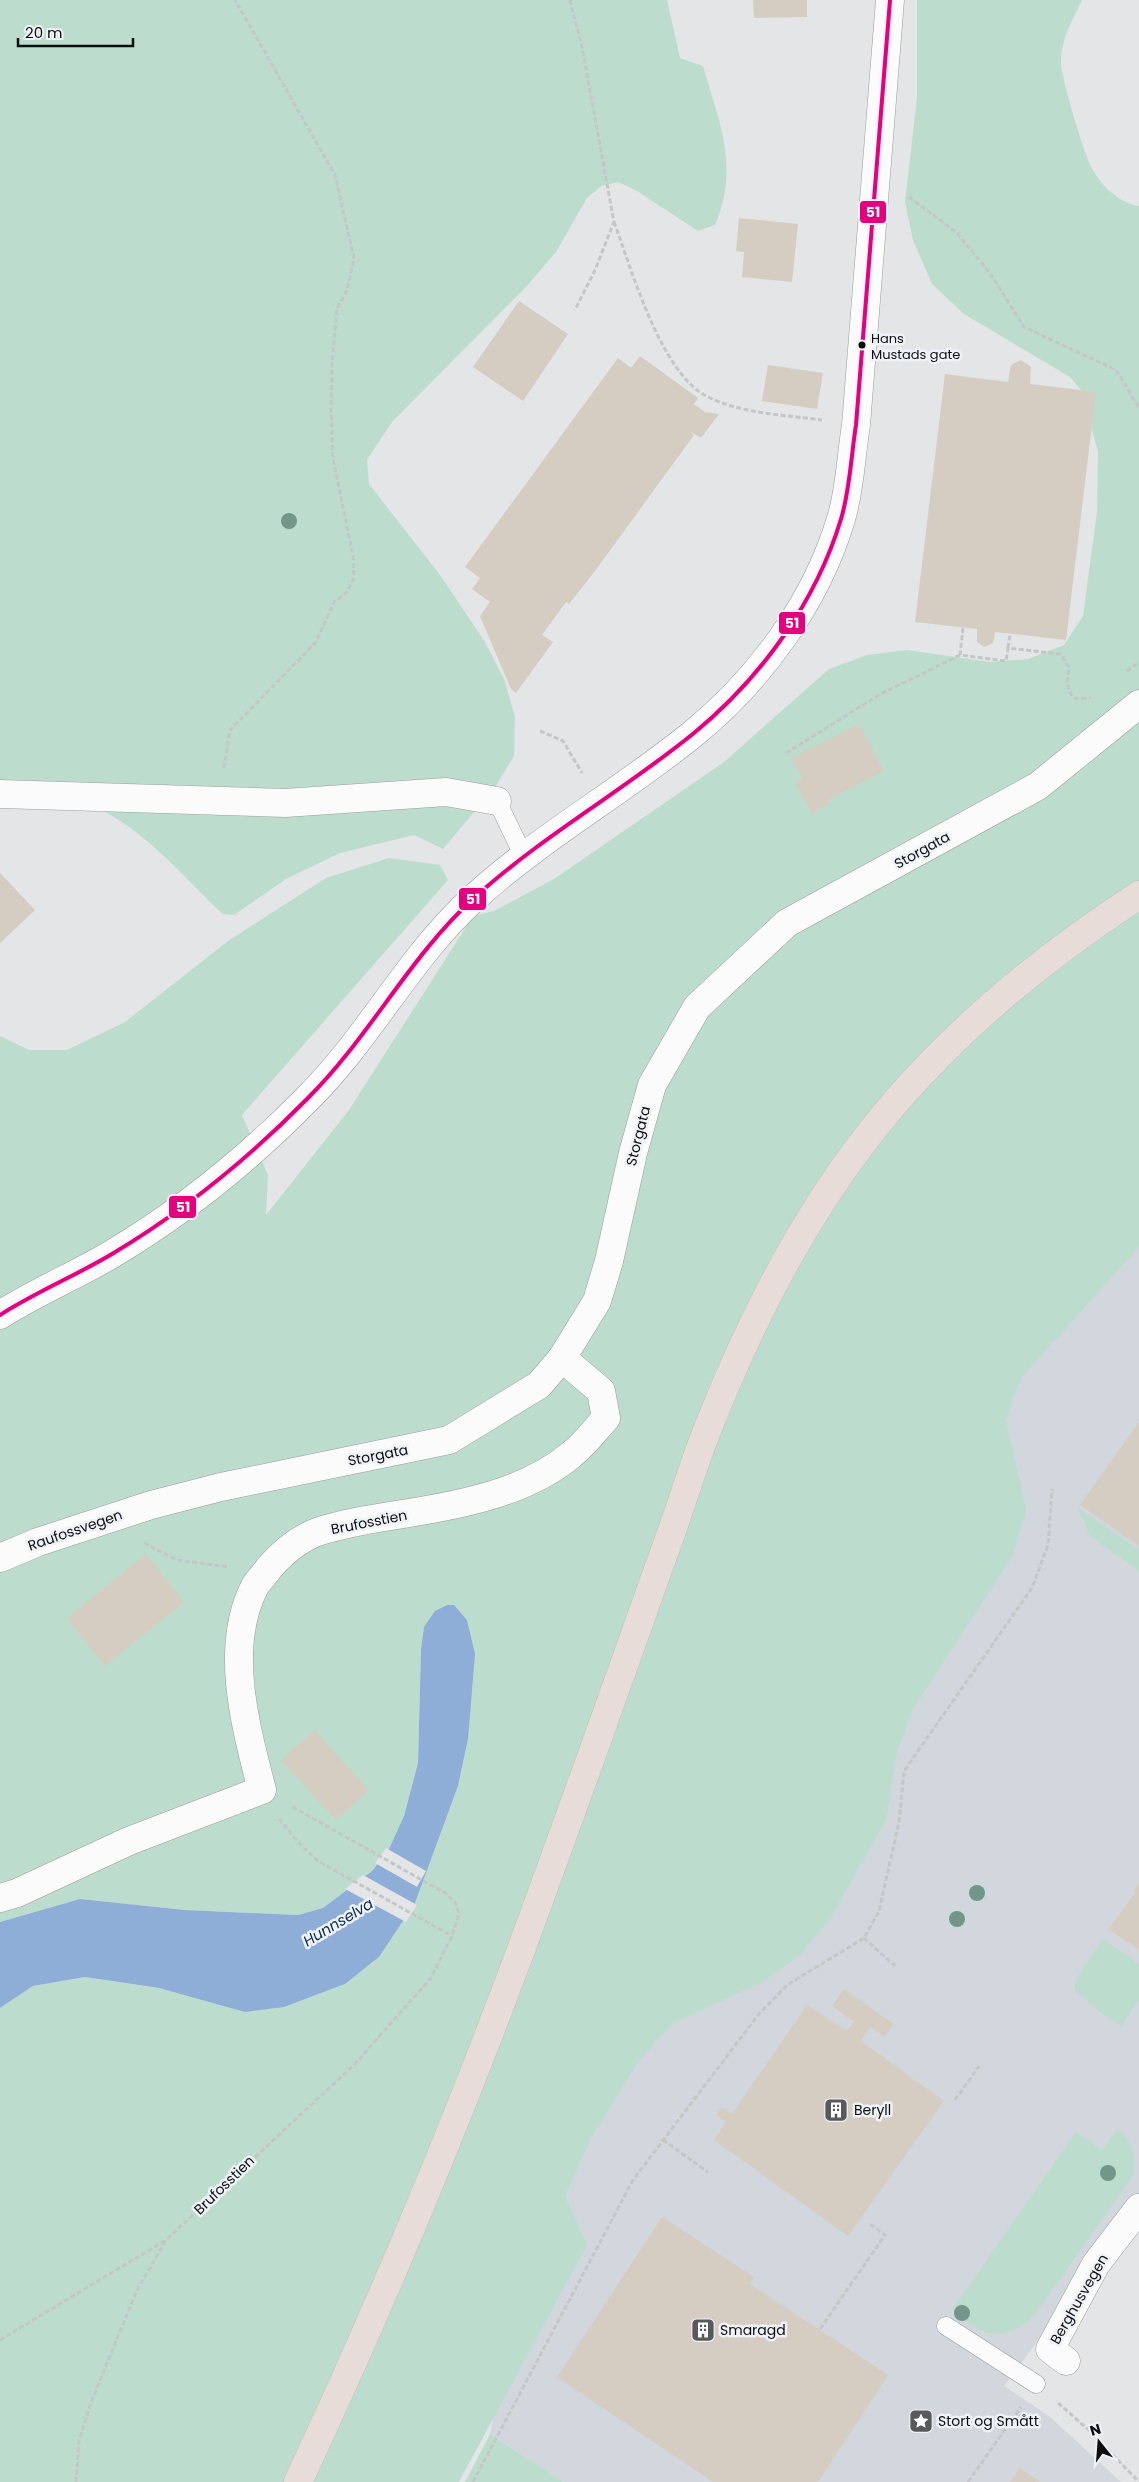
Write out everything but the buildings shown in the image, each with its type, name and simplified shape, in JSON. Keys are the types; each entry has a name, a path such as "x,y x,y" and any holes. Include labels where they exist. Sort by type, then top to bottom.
{"highway":[{"path":"298,2482 407,2238 467,2092 543,1890 707,1431 776,1279 829,1191 859,1148 924,1071 956,1037 1004,994 1102,919 1139,895"}],"street":[{"path":"0,1316 19,1303 111,1255 172,1215 243,1160 309,1097 349,1051 428,949 472,899 524,857 591,810 695,732 734,696 764,663 792,623 813,587 831,548 842,516 856,425 890,0"},
{"name":"Storgata","path":"151,1505 221,1487 449,1440 539,1385 562,1358 597,1301 633,1153 652,1086 697,1007 787,923 1038,786 1139,704"},
{"path":"0,794 285,803 446,792 497,801"},
{"name":"Brufosstien","path":"262,1790 245,1712 240,1654 246,1610 256,1585 282,1553 316,1533 361,1522 460,1504 510,1489 542,1473 572,1454 606,1418 601,1391 562,1358"},
{"name":"Raufossvegen","path":"0,1558 38,1542 151,1505"},
{"path":"0,1898 17,1893 129,1841 262,1790"},
{"name":"Berghusvegen","path":"1066,2362 1050,2348 1096,2264 1139,2208"}],"lane":[{"path":"497,801 524,857"},
{"path":"946,2326 1036,2384"}],"path":[{"path":"222,801 224,762 230,730 316,642 334,602 347,592 354,577 353,556 332,458 331,409 332,365 337,308 347,291 354,258 335,175 235,0"},
{"path":"570,0 582,47 614,222 659,338 689,384 710,398 745,410 777,414"},
{"path":"901,192 956,232 990,273 1024,327 1116,370 1139,408"},
{"path":"575,310 614,222"},
{"path":"960,655 963,628"},
{"path":"786,753 879,695 960,655 1006,661 1010,634"},
{"path":"1008,648 1060,654 1069,667 1067,687 1071,694 1076,699 1098,695"},
{"path":"1121,677 1139,662"},
{"path":"540,731 563,741 588,784 591,810"},
{"path":"473,2482 633,2180 759,2014 787,1985 864,1938 879,1910 899,1822 904,1771 1032,1588 1048,1545 1052,1489"},
{"path":"136,1540 177,1560 224,1565 256,1585"},
{"path":"262,1790 280,1822 318,1861 452,1936"},
{"name":"Brufosstien","path":"76,2482 79,2441 106,2361 137,2290 166,2240 354,2065 430,1979 452,1936 459,1914 455,1902 421,1878 262,1790"},
{"path":"864,1938 896,1966"},
{"path":"955,2100 979,2066"},
{"path":"663,2140 708,2172"},
{"path":"820,2329 885,2235 870,2224"},
{"path":"0,2340 166,2240"},
{"path":"968,2482 1036,2384 1090,2431 1139,2482"}],"shaded area":[{"path":"1139,1167 1139,2206 1004,2386 1049,2416 1121,2482 563,2482 490,2434 540,2171"}],"green space":[{"path":"0,0 667,0 680,58 703,66 720,126 726,164 726,184 715,225 698,231 637,191 618,182 601,186 587,198 556,252 526,287 392,422 367,460 369,484 440,575 485,642 504,679 515,717 514,756 495,787 443,849 414,835 340,853 286,879 234,915 223,914 152,846 112,816 91,805 69,799 0,795"},
{"path":"917,0 1082,0 1068,29 1063,45 1061,61 1069,98 1084,149 1097,176 1106,188 1119,198 1132,205 1139,206 1139,1247 1021,1378 1006,1420 1026,1510 1013,1555 913,1709 897,1752 886,1820 830,1919 799,1956 762,1982 672,2024 640,2059 592,2136 565,2196 587,2245 459,2482 0,2482 0,2008 33,1986 85,1977 284,2007 345,1984 379,1957 415,1903 458,1786 468,1739 424,1627 421,1649 418,1763 404,1816 388,1851 372,1871 323,1908 298,1915 185,1910 80,1899 0,1922 0,1036 29,1050 67,1050 125,1022 228,941 326,878 389,858 440,865 448,880 242,1115 268,1175 266,1215 349,1110 473,916 494,911 554,879 724,762 829,669 867,655 907,650 990,662 1028,659 1064,645 1083,616 1097,512 1098,451 1081,390 1070,377 964,314 932,284 913,240 905,202 917,98"},
{"path":"1077,1507 1139,1550 1139,1571 1091,1537"},
{"path":"1103,1939 1139,1964 1139,2000 1121,2026 1100,2012 1075,1990 1075,1981"},
{"path":"1118,2129 1128,2140 1133,2151 1133,2176 1033,2317 1014,2330 993,2333 985,2332 975,2327 952,2310 1076,2132 1102,2150"},
{"path":"490,2434 563,2482 465,2482"}],"water":[{"name":"Hunnselva","path":"447,1605 454,1605 467,1620 475,1654 468,1739 458,1786 415,1903 379,1957 345,1984 284,2007 245,2012 159,1988 85,1977 33,1986 0,2008 0,1922 80,1899 185,1910 298,1915 323,1908 372,1871 388,1851 404,1816 418,1763 421,1649 424,1627 435,1611"}],"pier":[{"path":"386,1848 426,1871 417,1887 375,1863"},
{"path":"363,1875 417,1905 406,1922 345,1889"}],"transit line":[{"name":"51","path":"0,1315 98,1262 139,1237 190,1202 238,1163 285,1121 329,1075 429,946 474,898 527,854 639,775 694,733 742,688 783,636 817,580 830,550 841,519 850,473 856,425 890,0"}],"place":[{"name":"Hans Mustads gate","path":"862,345"},
{"name":"Beryll","path":"836,2110"},
{"name":"Smaragd","path":"703,2330"},
{"name":"Stort og Smått","path":"921,2421"}]}
